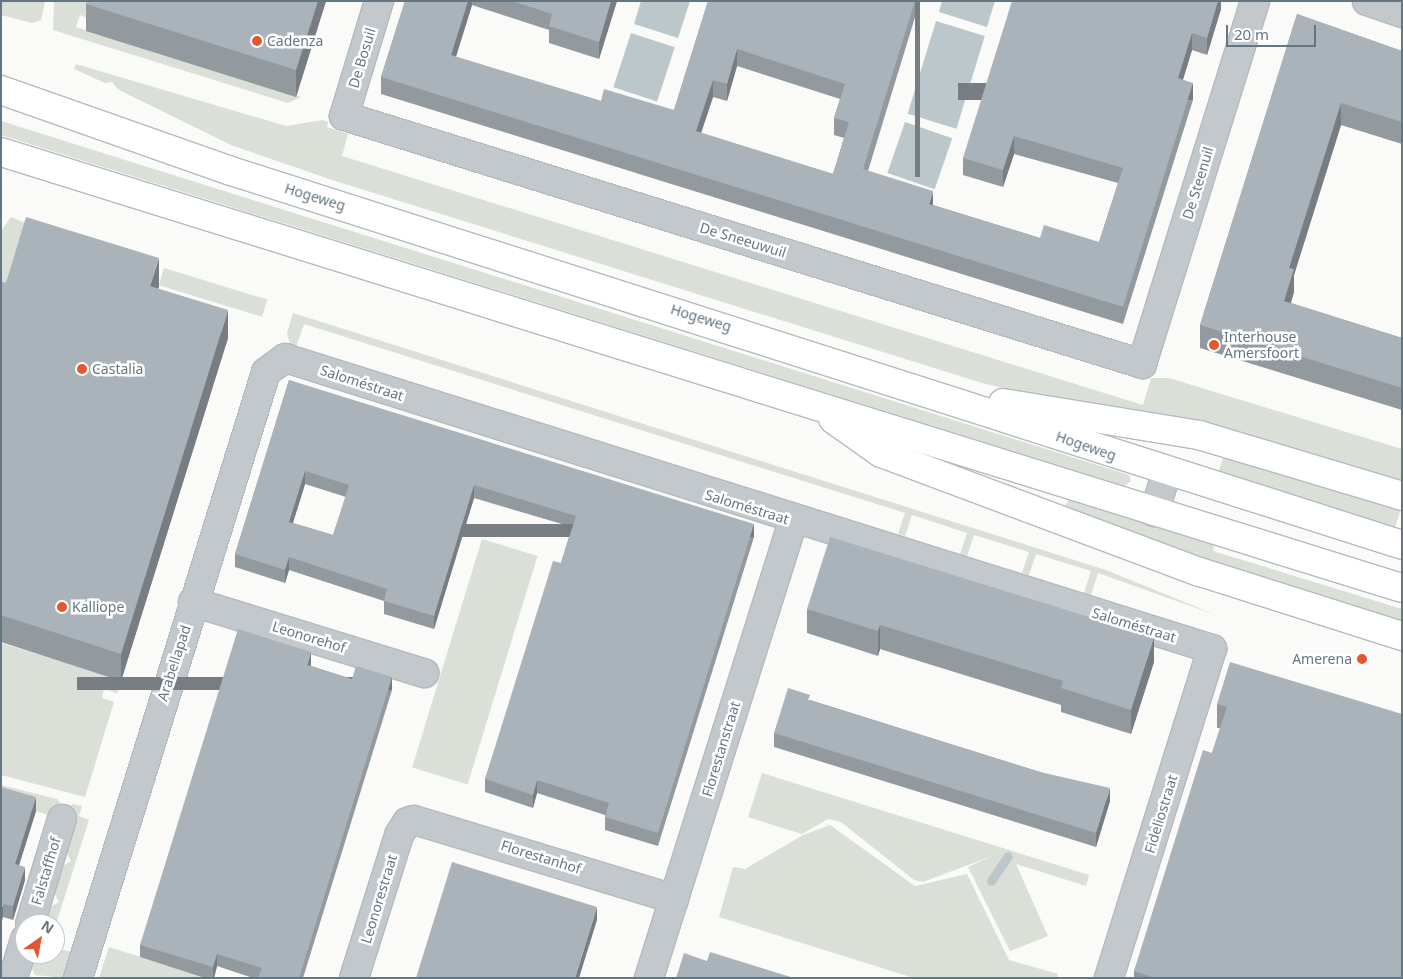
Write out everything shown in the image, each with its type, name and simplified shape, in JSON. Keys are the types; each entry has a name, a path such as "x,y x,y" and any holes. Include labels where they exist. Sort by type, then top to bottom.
{"main road":[{"name":"Hogeweg","path":"1,90 228,170 929,390 1167,472 1402,545"},
{"path":"1,152 1402,588"},
{"path":"929,390 1199,434 1402,496"},
{"path":"809,403 881,453 1200,572 1402,636"}],"street":[{"name":"De Bosuil","path":"344,116 379,1"},
{"name":"De Steenuil","path":"1142,364 1255,1"},
{"path":"1367,1 1402,13"},
{"name":"De Sneeuwuil","path":"344,116 1142,364"},
{"name":"Saloméstraat","path":"285,358 793,521 1212,649"},
{"name":"Arabellapad","path":"78,978 266,372 285,358"},
{"path":"1154,512 1167,472"},
{"name":"Florestanstraat","path":"649,978 793,521"},
{"name":"Leonorehof","path":"194,602 424,673"},
{"name":"Fideliostraat","path":"1109,978 1212,649"},
{"name":"Falstaffhof","path":"33,914 62,819"},
{"name":"Florestanhof","path":"407,822 426,821 674,899"},
{"name":"Leonorestraat","path":"354,978 399,835 407,822"},
{"path":"1,971 12,978 17,964"}],"shaded area":[{"path":"1,1 45,1 41,20 32,23 1,15"},
{"path":"54,1 95,1 90,19 80,15 76,27 301,97 288,103 53,30"},
{"path":"641,1 690,1 678,38 634,24"},
{"path":"942,1 995,1 987,27 939,12"},
{"path":"936,21 985,36 956,129 908,114"},
{"path":"631,33 675,47 657,101 613,87"},
{"path":"76,64 286,126 323,120 328,122 327,127 348,134 342,156 1143,405 1151,378 1169,378 1402,449 1402,488 982,383 329,179 231,145 119,90 112,82 105,83 74,69"},
{"path":"1,121 1129,475 1131,481 1125,486 1,135"},
{"path":"905,122 952,138 935,189 887,173"},
{"path":"11,217 39,229 1,309 1,231"},
{"path":"164,268 267,300 262,317 159,285"},
{"path":"293,313 1106,570 1216,615 1098,573 1091,595 1084,593 1091,571 1036,554 1029,575 1022,573 1029,552 974,535 967,556 960,554 967,533 912,515 905,536 898,534 905,513 304,324 296,347 290,344 287,333"},
{"path":"1225,451 1402,505 1395,528 1218,474"},
{"path":"1069,500 1214,545 1213,551 1402,609 1402,628 1063,508"},
{"path":"482,539 537,556 468,785 412,768"},
{"path":"1,643 122,680 117,693 104,689 102,698 114,702 85,797 1,775"},
{"path":"762,773 1089,875 1086,886 1016,864 1048,936 1010,951 968,867 992,856 923,882 914,880 841,822 828,819 802,834 748,817"},
{"path":"1,785 57,799 61,804 58,818 1,800"},
{"path":"72,804 82,806 79,816 89,820 59,914 45,914 47,909 59,902 53,890 59,868 71,861 65,849 65,819"},
{"path":"830,825 915,886 967,874 1009,960 1058,974 1057,978 914,978 719,917 733,867 745,869 803,835"},
{"path":"109,947 207,978 99,978"},
{"path":"65,950 71,952 65,978 35,975 30,964 65,964"}],"building":[{"name":"Cadenza","path":"87,1 318,1 296,70 86,4"},
{"path":"405,1 468,1 451,55 601,101 604,89 674,110 708,1 915,1 863,169 933,191 929,204 1040,238 1044,225 1099,242 1123,168 1014,136 1003,170 963,158 1012,1 1218,1 1207,38 1192,33 1178,78 1193,83 1123,307 381,77","holes":["737,49 845,84 834,118 849,122 833,174 696,131 713,80 727,84"]},
{"path":"512,1 611,1 599,42 549,26 552,14"},
{"path":"1297,14 1402,51 1402,122 1341,103 1289,268 1294,269 1284,301 1402,338 1402,388 1200,325"},
{"path":"26,217 159,258 150,286 228,310 121,654 1,615 1,282 6,283"},
{"path":"289,380 754,524 658,833 605,817 609,803 537,780 533,795 485,779 553,561 561,563 576,516 474,485 434,616 384,601 387,589 289,557 285,570 235,554","holes":["305,471 349,485 333,535 289,522"]},
{"path":"830,537 1154,637 1131,710 1061,688 1063,681 880,625 878,631 807,609"},
{"path":"238,629 311,652 307,665 352,679 356,666 392,677 299,978 258,978 262,968 217,954 213,967 140,945"},
{"path":"1230,662 1402,714 1402,978 1155,978 1134,971 1203,750 1212,753 1227,707 1217,704"},
{"path":"788,688 810,695 808,700 1040,772 1110,788 1096,833 774,733"},
{"path":"1,787 36,797 15,864 25,867 13,906 3,904 1,911"},
{"path":"452,862 597,907 575,978 416,978"},
{"path":"710,952 794,978 676,978 684,953 707,961"}],"waterway":[{"path":"991,881 1008,856"}],"place":[{"name":"Cadenza","path":"257,41"},
{"name":"Interhouse Amersfoort","path":"1214,345"},
{"name":"Castalia","path":"82,369"},
{"name":"Kalliope","path":"62,607"},
{"name":"Amerena","path":"1362,659"}]}
